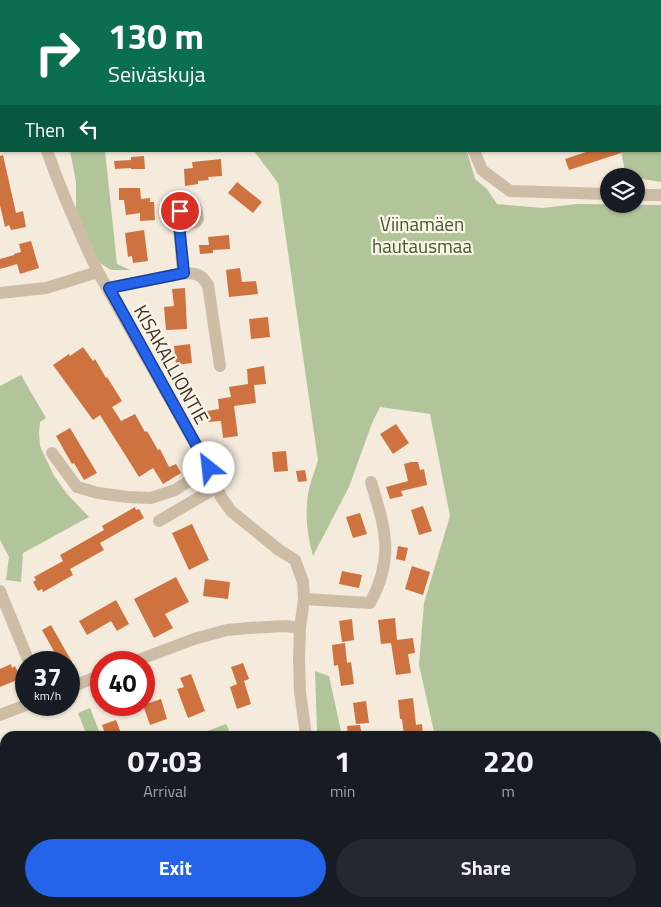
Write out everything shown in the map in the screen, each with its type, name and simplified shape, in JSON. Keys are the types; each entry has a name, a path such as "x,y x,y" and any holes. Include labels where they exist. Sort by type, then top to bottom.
{"street":[{"name":"KISAKALLIONTIE","path":"47,152 60,188 98,272 109,288 209,468 221,497 231,511 294,560 303,582 304,599 300,628 300,692 305,731"},
{"path":"474,152 482,170 510,191 600,194"},
{"path":"645,195 661,195"},
{"path":"179,226 184,273"},
{"path":"0,293 46,288 98,272"},
{"path":"109,288 184,273 195,273 204,278 208,285 220,366"},
{"path":"52,453 77,487 98,493 128,497 151,498 174,490 209,468"},
{"path":"304,599 370,603 383,574 386,548 383,525 370,482"},
{"path":"159,521 216,486"},
{"path":"0,591 25,651"},
{"path":"155,654 194,639 226,630 286,626 300,628"},
{"path":"0,715 15,709"}],"green space":[{"path":"70,152 105,152 117,264 130,270 111,270 97,261 76,210 76,182"},
{"name":"Viinamäen hautausmaa","path":"255,152 467,152 475,179 487,189 497,204 542,208 577,204 600,204 600,213 645,213 645,205 661,205 661,731 434,731 419,665 424,603 450,516 430,414 380,407 372,423 349,487 313,556 308,533 307,502 318,460 278,183"},
{"path":"621,152 661,152 661,182 645,179 645,168 624,168"},
{"path":"21,375 46,418 40,422 40,446 53,474 67,494 89,517 23,553 21,582 6,580 9,557 0,540 0,386"},
{"path":"315,671 329,676 341,731 317,731"},
{"path":"90,708 90,716 93,716 99,731 85,731 79,716 80,712"},
{"path":"226,724 229,730 228,731 207,731"}],"building":[{"path":"586,152 621,152 569,170 565,159"},
{"path":"3,155 16,213 23,211 26,227 11,230 9,225 5,227 0,205 0,156"},
{"path":"144,156 145,169 115,169 114,161 131,160 131,157"},
{"path":"221,159 222,176 208,177 209,180 198,181 198,184 185,186 184,169 193,168 192,162"},
{"path":"237,182 262,202 253,213 228,193"},
{"path":"119,188 140,188 141,199 150,198 150,202 154,202 155,220 140,221 140,213 126,215 124,200 119,200"},
{"path":"144,230 148,261 133,263 132,256 128,257 125,233"},
{"path":"229,235 230,249 213,250 213,253 200,254 199,245 209,245 208,237"},
{"path":"31,241 39,268 20,274 17,264 0,269 0,259 21,252 19,244"},
{"path":"240,268 242,282 256,281 258,294 229,297 226,270"},
{"path":"185,288 187,329 166,330 164,307 174,306 172,289"},
{"path":"268,317 270,337 251,339 249,319"},
{"path":"190,344 192,363 176,365 174,346"},
{"path":"83,347 93,361 95,359 122,401 112,407 121,421 135,414 145,432 147,431 158,450 160,449 169,467 176,464 181,473 163,484 153,468 139,477 100,415 93,420 53,365"},
{"path":"264,366 266,384 254,385 256,403 234,406 238,436 223,438 221,421 208,422 207,411 219,409 218,399 231,397 229,387 248,384 247,369"},
{"path":"396,424 409,443 393,454 380,434"},
{"path":"70,428 97,473 84,480 74,463 72,464 56,436"},
{"path":"286,451 288,471 274,472 272,452"},
{"path":"418,462 420,470 424,469 427,485 401,491 403,496 390,499 386,487 408,481 404,464"},
{"path":"305,470 307,481 298,482 296,471"},
{"path":"423,506 432,531 419,535 411,510"},
{"path":"135,507 136,510 139,509 144,518 100,543 104,550 70,569 73,575 43,592 42,589 38,591 33,582 36,580 34,577 63,561 60,555 104,530 102,526"},
{"path":"360,513 367,534 353,538 346,517"},
{"path":"192,524 209,560 189,570 172,533"},
{"path":"398,546 408,548 405,561 396,559"},
{"path":"412,566 430,572 423,595 405,589"},
{"path":"342,571 362,575 359,588 339,584"},
{"path":"176,577 189,602 165,614 173,628 154,638 134,599"},
{"path":"205,579 230,582 228,599 203,596"},
{"path":"116,600 129,624 117,631 111,621 87,635 79,621"},
{"path":"395,618 397,640 413,638 415,653 408,654 411,673 396,675 391,643 381,644 378,620"},
{"path":"352,619 354,640 342,642 339,621"},
{"path":"51,625 66,651 54,651 42,630"},
{"path":"345,643 347,663 351,662 354,684 341,686 338,665 334,666 332,645"},
{"path":"243,663 249,679 244,681 251,704 237,709 230,687 237,684 231,667"},
{"path":"11,664 12,668 15,666 15,681 0,687 0,669"},
{"path":"191,674 205,711 188,718 177,689 184,687 180,678"},
{"path":"413,698 416,725 422,724 423,731 403,731 398,700"},
{"path":"161,699 167,719 150,725 147,716 155,716 155,701"},
{"path":"366,701 369,723 356,724 353,703"},
{"path":"116,720 120,731 104,731 102,725"},
{"path":"360,725 361,731 348,731 347,726"}],"route":[{"path":"180,211 178,214 184,273 109,288 209,468"}]}
